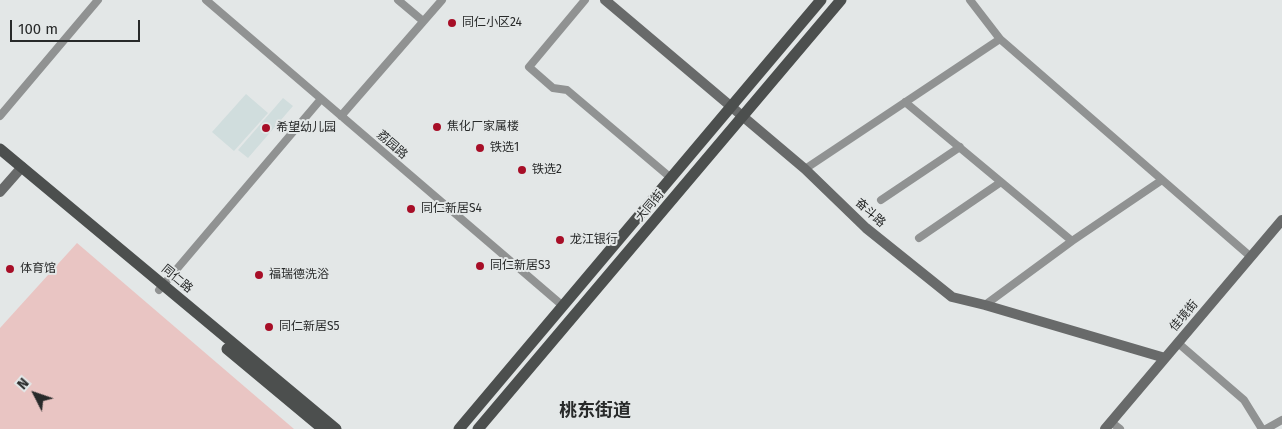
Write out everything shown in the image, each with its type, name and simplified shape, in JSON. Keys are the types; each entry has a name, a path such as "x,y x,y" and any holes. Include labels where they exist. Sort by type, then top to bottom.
{"main road":[{"name":"大同街","path":"458,429 821,0"},
{"name":"大同街","path":"478,429 841,0"},
{"name":"同仁路","path":"0,148 20,169"},
{"name":"同仁路","path":"0,154 161,288 323,429"},
{"name":"同仁路","path":"161,288 336,429"}],"street":[{"path":"0,116 98,0"},
{"name":"荔园路","path":"206,0 563,306"},
{"path":"398,0 423,21"},
{"path":"341,116 442,0"},
{"path":"585,0 529,67 553,88 567,90 671,178"},
{"name":"奋斗路","path":"605,0 805,169 866,228 952,297 986,305 1165,358"},
{"path":"970,0 1000,39 1251,257"},
{"path":"805,169 1000,39"},
{"path":"161,288 321,99"},
{"path":"905,102 1072,241"},
{"path":"881,200 960,147"},
{"path":"0,192 20,169"},
{"path":"986,305 1072,241 1162,180"},
{"path":"919,238 1001,182"},
{"name":"佳境街","path":"1108,425 1282,220"},
{"path":"1178,343 1244,400 1262,429"},
{"path":"1266,429 1282,420"},
{"path":"1108,425 1120,429"}],"shaded area":[{"path":"246,94 268,113 234,151 212,132"},
{"name":"希望幼儿园","path":"283,98 293,106 248,158 238,150"},
{"path":"77,243 294,429 0,429 0,328"}],"place":[{"name":"同仁小区24","path":"452,23"},
{"name":"焦化厂家属楼","path":"437,127"},
{"name":"希望幼儿园","path":"266,128"},
{"name":"铁选1","path":"480,148"},
{"name":"铁选2","path":"522,170"},
{"name":"同仁新居S4","path":"411,209"},
{"name":"龙江银行","path":"560,240"},
{"name":"同仁新居S3","path":"480,266"},
{"name":"体育馆","path":"10,269"},
{"name":"福瑞德洗浴","path":"259,275"},
{"name":"同仁新居S5","path":"269,327"}],"district":[{"name":"桃东街道","path":"595,411"}]}
